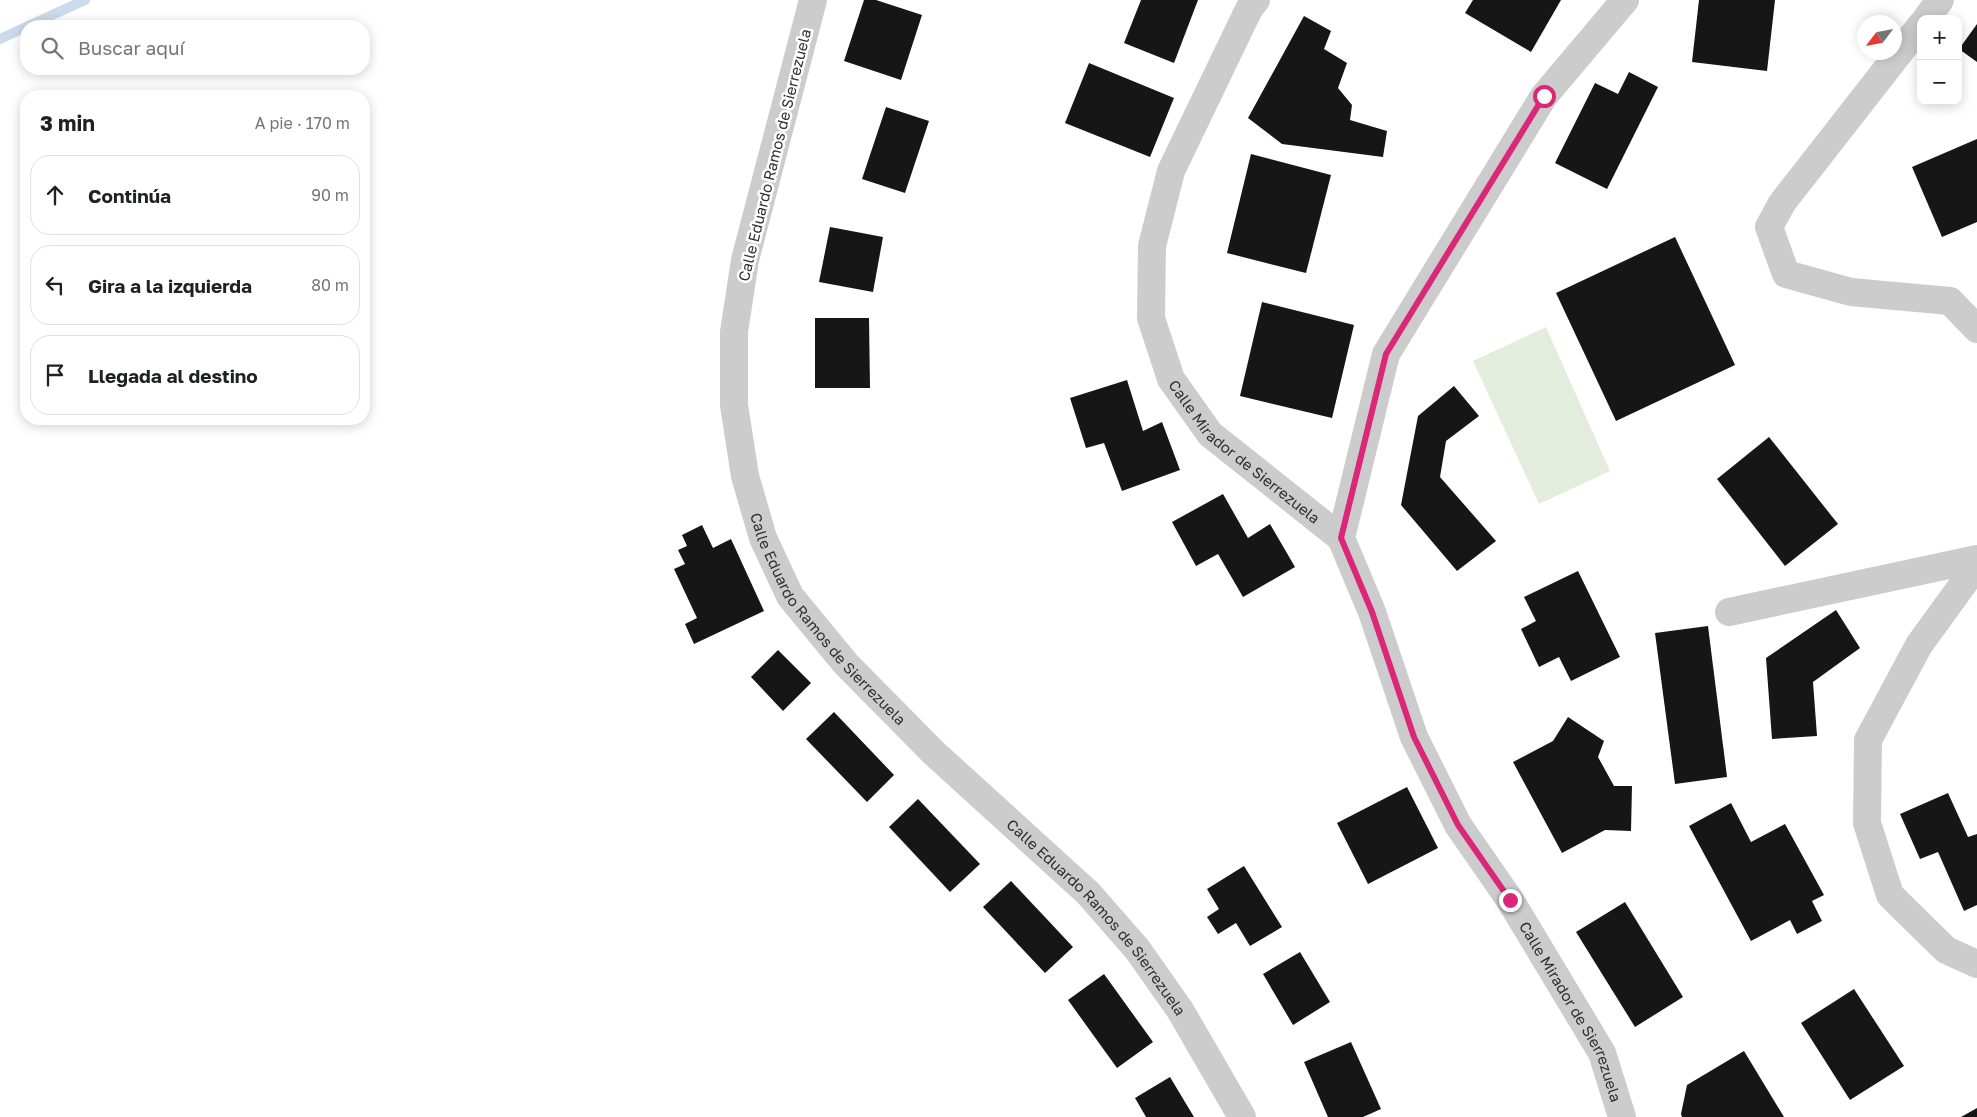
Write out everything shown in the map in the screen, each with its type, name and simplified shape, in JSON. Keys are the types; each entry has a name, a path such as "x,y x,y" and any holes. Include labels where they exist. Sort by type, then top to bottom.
{"street":[{"name":"Calle Eduardo Ramos de Sierrezuela","path":"813,0 745,260 734,332 734,405 745,476 763,538 790,596 846,664 934,753 1088,893 1137,949 1180,1010 1242,1117"},
{"name":"Calle Mirador de Sierrezuela","path":"1256,0 1249,9 1171,171 1152,246 1151,318 1171,379 1210,434 1341,538 1372,612 1414,737 1458,825 1510,900 1602,1053 1622,1117"},
{"path":"1341,538 1386,354 1544,96 1625,0"},
{"path":"1929,15 1940,0"},
{"path":"1917,30 1782,203 1769,227 1786,274 1851,292 1950,301 1977,328"},
{"path":"1729,612 1977,560"},
{"path":"1977,565 1919,644 1868,740 1867,823 1890,895 1946,950 1977,964"}],"shaded area":[{"path":"1546,327 1610,471 1539,504 1473,361"}],"building":[{"path":"864,0 876,0 922,15 901,80 844,61"},
{"path":"1141,0 1198,0 1174,63 1124,43"},
{"path":"1473,0 1561,0 1531,52 1465,13"},
{"path":"1699,0 1775,0 1767,71 1692,62"},
{"path":"1304,16 1331,31 1324,49 1347,63 1338,88 1352,105 1350,120 1387,131 1383,157 1282,144 1248,118"},
{"path":"1977,24 1977,62 1962,51 1962,45"},
{"path":"1089,63 1174,98 1150,157 1065,123"},
{"path":"1629,72 1658,87 1607,189 1555,163 1595,83 1618,94"},
{"path":"886,107 929,121 905,193 862,179"},
{"path":"1977,139 1977,222 1942,237 1912,167"},
{"path":"1251,154 1331,175 1306,273 1227,253"},
{"path":"830,227 883,237 873,292 819,282"},
{"path":"1675,237 1735,365 1616,421 1556,293"},
{"path":"1262,302 1354,325 1332,418 1240,396"},
{"path":"815,318 869,318 870,388 815,388"},
{"path":"1127,380 1143,431 1162,422 1180,470 1122,491 1104,443 1086,448 1070,398"},
{"path":"1454,386 1479,416 1446,441 1440,477 1496,541 1457,571 1401,505 1418,416"},
{"path":"1769,437 1838,524 1785,566 1717,479"},
{"path":"1223,494 1248,538 1270,524 1295,567 1243,597 1218,554 1196,566 1172,522"},
{"path":"702,525 713,548 731,539 764,611 694,644 685,624 697,618 674,569 685,564 678,550 687,546 682,535"},
{"path":"1578,571 1620,657 1571,681 1559,657 1539,667 1521,629 1536,621 1524,597"},
{"path":"1836,610 1860,648 1813,682 1817,736 1772,739 1766,658"},
{"path":"1708,626 1727,777 1675,784 1655,633"},
{"path":"778,650 811,683 783,711 751,677"},
{"path":"834,712 894,775 867,802 806,739"},
{"path":"1568,717 1604,741 1598,757 1614,786 1632,786 1631,831 1605,830 1562,853 1513,762 1553,741"},
{"path":"1407,787 1438,848 1368,884 1337,823"},
{"path":"1948,793 1968,837 1977,834 1977,905 1964,911 1938,852 1920,859 1900,814"},
{"path":"918,799 980,864 950,892 889,827"},
{"path":"1731,803 1751,842 1785,824 1824,895 1812,901 1822,921 1797,934 1790,920 1751,941 1689,826"},
{"path":"1244,866 1282,927 1250,946 1236,923 1218,934 1207,917 1219,909 1207,889"},
{"path":"1011,881 1073,947 1045,973 983,907"},
{"path":"1625,902 1683,997 1635,1027 1576,932"},
{"path":"1300,952 1330,1002 1293,1025 1263,974"},
{"path":"1104,974 1153,1042 1117,1068 1068,1000"},
{"path":"1854,989 1904,1066 1850,1100 1801,1023"},
{"path":"1351,1042 1381,1109 1363,1117 1328,1117 1304,1062"},
{"path":"1744,1051 1784,1117 1682,1117 1687,1085"},
{"path":"1170,1077 1194,1117 1146,1117 1135,1098"},
{"path":"1977,1108 1977,1117 1961,1117"}],"waterway":[{"path":"41,20 85,0"},
{"path":"0,39 20,30"}],"route":[{"path":"1510,900 1458,825 1414,737 1372,612 1341,538 1386,354 1544,96"}]}
